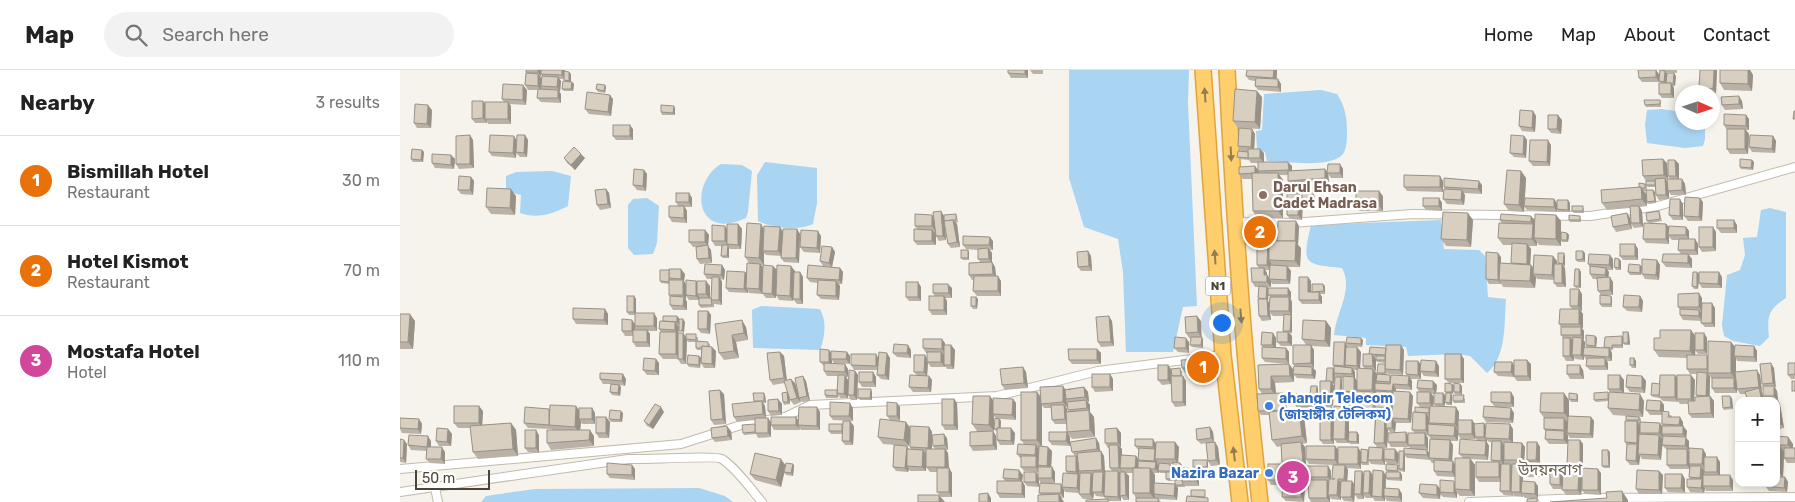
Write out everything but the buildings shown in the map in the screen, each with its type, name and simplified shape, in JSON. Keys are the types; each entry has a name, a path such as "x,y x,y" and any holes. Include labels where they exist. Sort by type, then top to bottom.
{"highway":[{"name":"N1","path":"1203,70 1223,355 1240,502"},
{"name":"N1","path":"1227,70 1247,392 1260,502"}],"street":[{"path":"1235,222 1292,222 1412,214 1590,216 1658,206 1795,167"},
{"path":"400,469 681,444 741,425 785,417 810,405 997,396 1098,371 1223,355"},
{"path":"400,492 628,459 660,460 715,456 726,462 762,502"},
{"path":"435,488 438,502"},
{"path":"1469,502 1626,498 1795,497"}],"water":[{"path":"1069,70 1189,70 1188,103 1197,306 1183,307 1173,352 1126,352 1123,272 1118,239 1084,227 1069,178"},
{"path":"1321,90 1337,94 1344,107 1347,134 1343,154 1337,159 1318,163 1267,161 1265,152 1257,150 1256,131 1262,130 1264,94"},
{"path":"1662,109 1675,111 1675,130 1705,130 1703,146 1685,148 1647,143 1645,125 1647,110"},
{"path":"765,162 817,168 817,203 813,224 786,228 758,221 757,175"},
{"path":"721,164 742,165 752,171 746,218 729,223 716,222 707,216 702,207 701,196 704,184 711,173"},
{"path":"552,171 571,176 568,206 539,216 520,213 521,195 506,191 506,176 516,172"},
{"path":"647,198 659,206 657,243 653,254 634,255 628,248 628,205 633,199"},
{"path":"1770,208 1786,212 1786,298 1772,310 1768,323 1769,337 1760,346 1733,341 1724,336 1722,325 1727,275 1740,270 1745,255 1743,238 1757,237 1761,210"},
{"path":"1441,220 1444,249 1479,250 1485,256 1488,297 1506,299 1501,348 1498,358 1487,373 1470,356 1457,354 1408,356 1406,347 1366,345 1366,338 1334,335 1345,293 1345,276 1342,268 1313,263 1307,255 1311,225"},
{"path":"761,306 820,309 824,319 824,329 820,350 753,348 752,310"},
{"path":"699,488 725,496 733,502 481,502 486,496 535,489"}],"place":[{"name":"Darul Ehsan Cadet Madrasa","path":"1263,195"},
{"name":"Hotel Kismot","path":"1260,232"},
{"name":"Bismillah Hotel","path":"1203,367"},
{"name":"ahangir Telecom (জাহাঙ্গীর টেলিকম)","path":"1269,406"},
{"name":"Nazira Bazar","path":"1269,473"},
{"name":"Mostafa Hotel","path":"1293,477"}],"district":[{"name":"উদয়নবাগ","path":"1550,469"}]}
